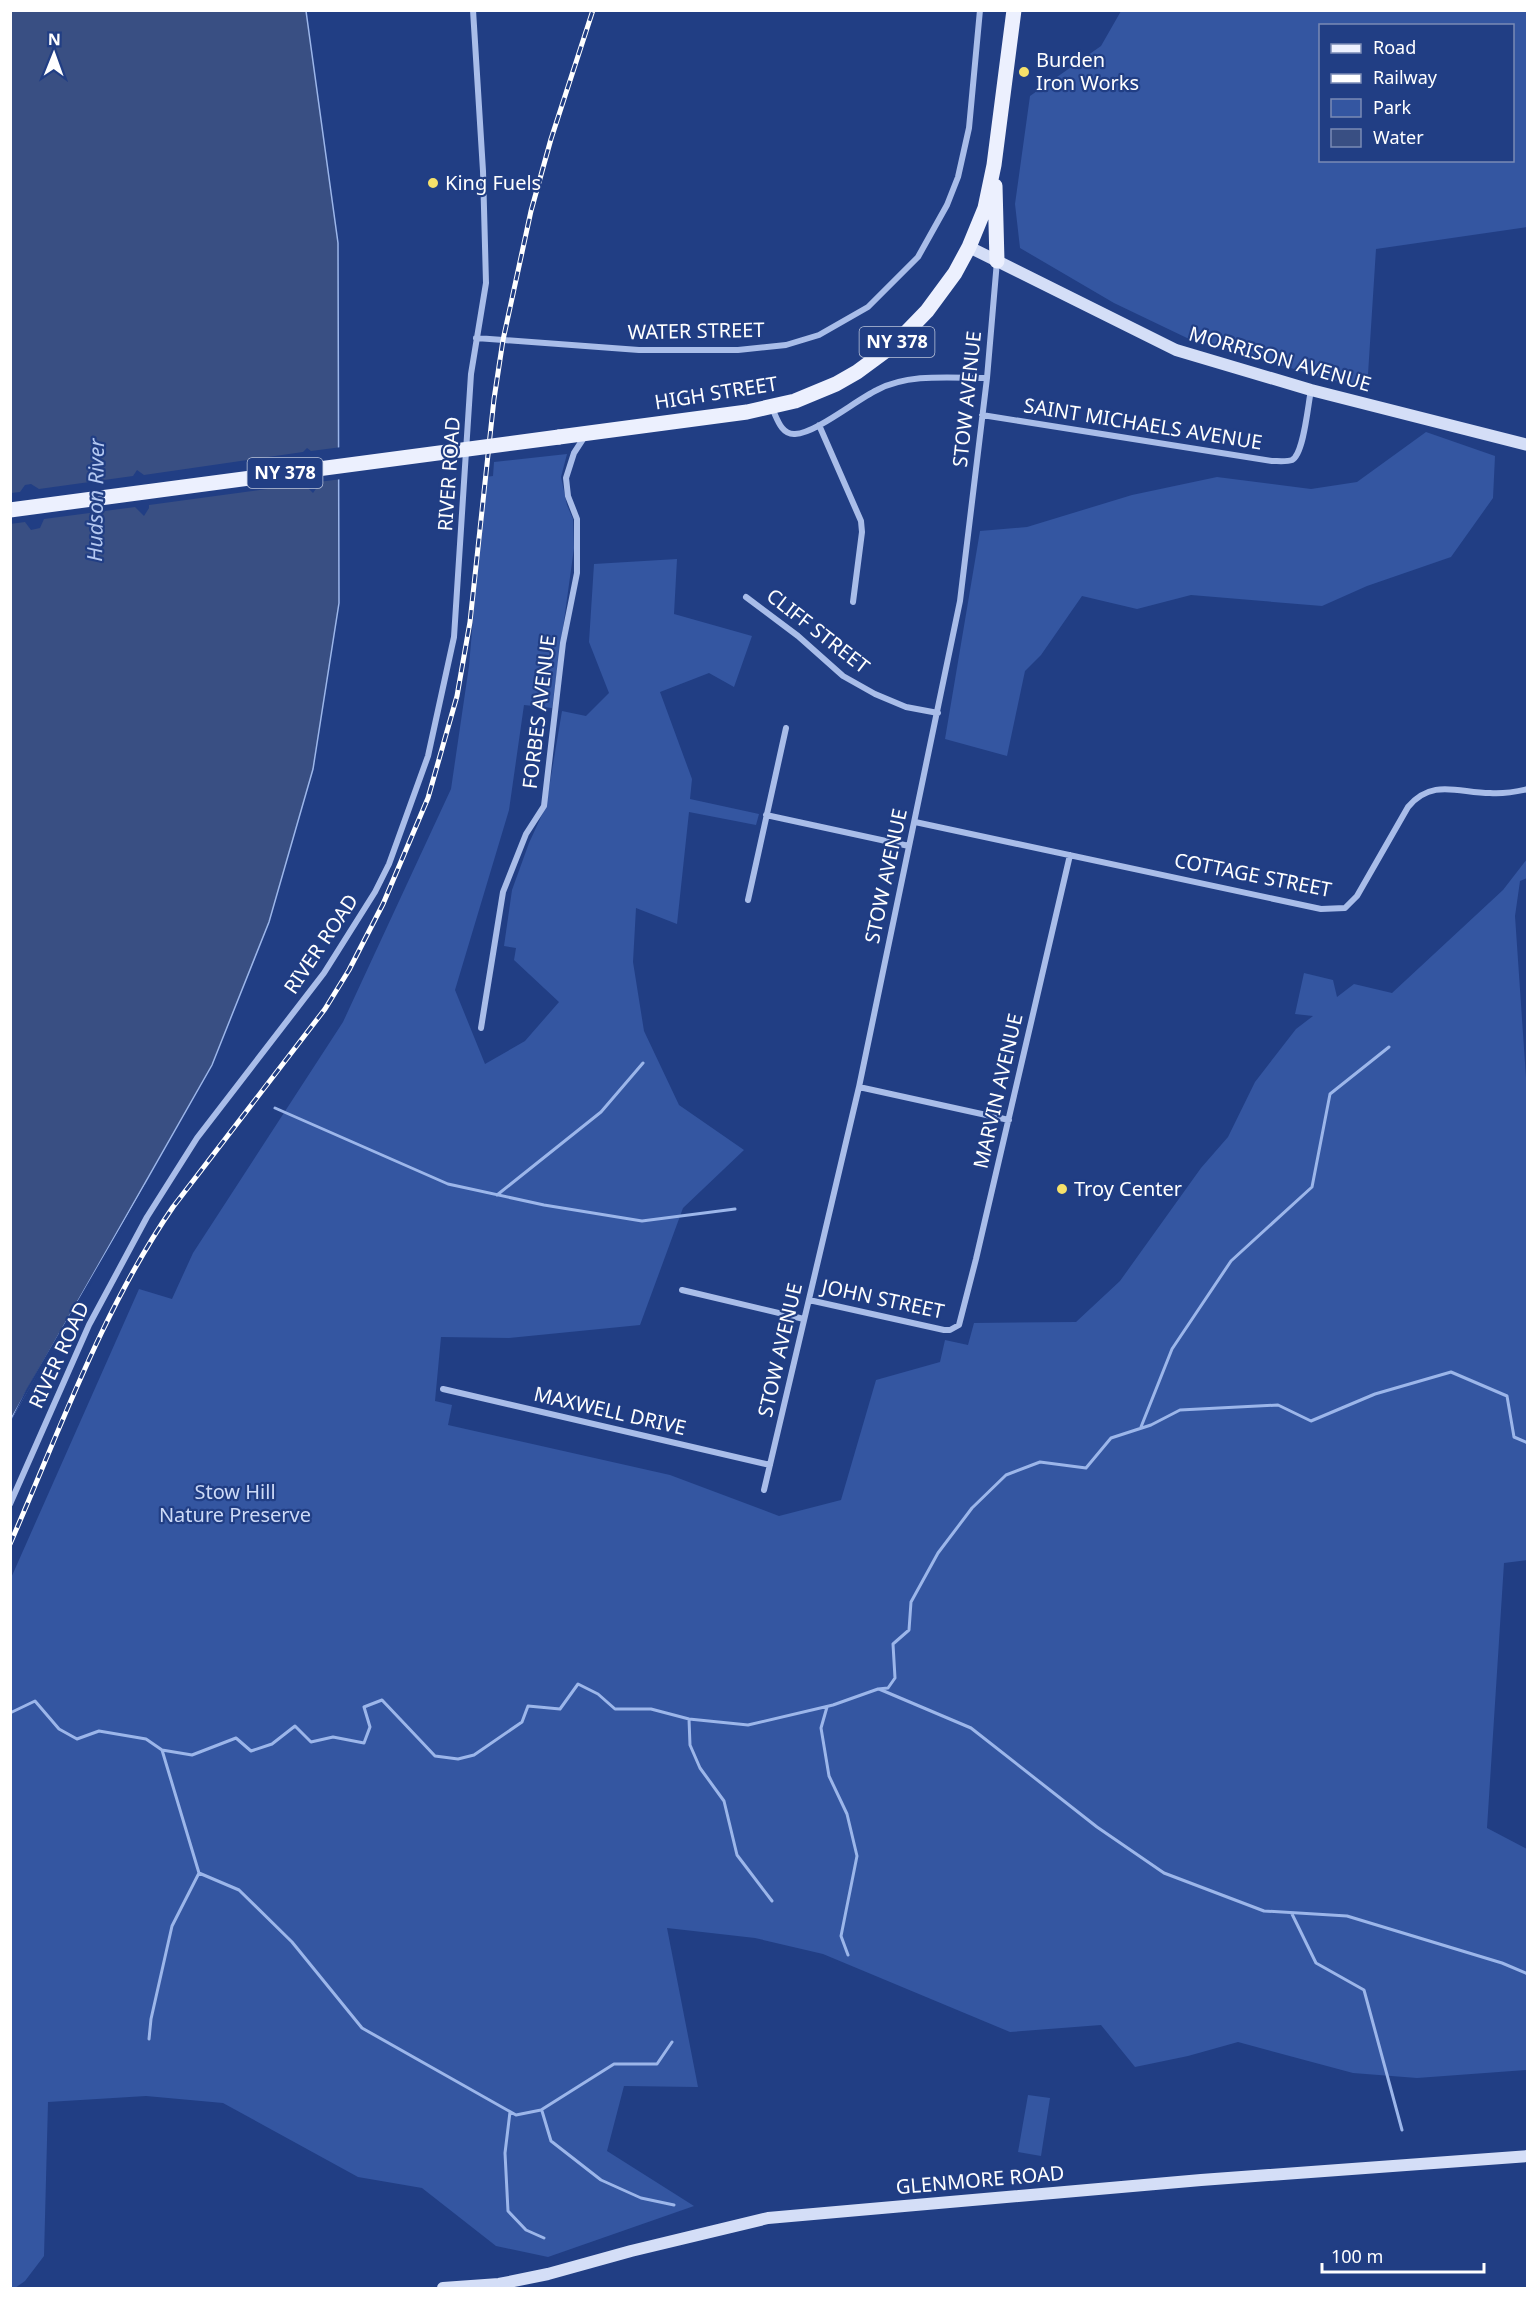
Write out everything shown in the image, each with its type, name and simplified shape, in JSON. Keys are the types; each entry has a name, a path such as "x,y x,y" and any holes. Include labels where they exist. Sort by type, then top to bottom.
{"main road":[{"name":"HIGH STREET","path":"10,510 772,407 795,401 836,384 876,359 912,328 941,293 969,247 985,207 994,165 1014,10"},
{"path":"994,165 997,261"}],"street":[{"name":"RIVER ROAD","path":"10,1504 89,1325 147,1217 208,1122 324,974 360,918 389,864 428,756 449,665 457,600 471,374 486,283 483,171 473,10"},
{"name":"WATER STREET","path":"476,338 639,350 738,350 786,345 819,335 868,307 918,257 947,205 958,177 969,128 980,10"},
{"name":"MORRISON AVENUE","path":"969,247 1176,350 1311,390 1527,445"},
{"name":"STOW AVENUE","path":"764,1490 859,1087 960,602 987,378 997,261"},
{"path":"772,407 779,423 788,433 803,432 819,425 877,389 890,384 921,378 987,378"},
{"name":"SAINT MICHAELS AVENUE","path":"982,415 1272,461 1291,461 1298,456 1311,390"},
{"path":"819,425 861,521 862,532 853,602"},
{"name":"FORBES AVENUE","path":"481,1028 503,891 526,834 544,806 563,643 577,573 577,519 568,496 566,478 574,453 587,433"},
{"name":"CLIFF STREET","path":"746,597 798,636 843,676 875,694 906,707 938,713"},
{"path":"748,900 786,728"},
{"name":"COTTAGE STREET","path":"915,822 1321,909 1345,908 1357,896 1408,807 1417,796 1424,792 1445,789 1490,794 1527,789"},
{"path":"766,815 909,846"},
{"name":"MARVIN AVENUE","path":"950,1330 959,1325 961,1320 1070,855"},
{"path":"859,1087 1009,1120"},
{"path":"682,1290 804,1319"},
{"name":"JOHN STREET","path":"809,1299 950,1330"},
{"name":"MAXWELL DRIVE","path":"443,1389 770,1465"},
{"name":"GLENMORE ROAD","path":"443,2289 500,2284 548,2274 631,2251 768,2218 1202,2180 1527,2156"}],"green space":[{"path":"1121,11 1527,11 1527,227 1376,249 1367,390 1187,338 1114,303 1020,248 1015,204 1030,96 1101,46"},
{"path":"1426,432 1495,456 1493,498 1451,557 1367,586 1322,606 1191,595 1137,609 1082,596 1041,655 1025,671 1007,756 945,739 980,531 1027,527 1132,495 1217,477 1311,489 1357,482"},
{"name":"Stow Hill Nature Preserve","path":"567,454 561,477 567,505 573,519 574,548 552,708 524,705 509,810 455,990 485,1064 525,1041 559,1002 514,960 516,948 504,946 512,890 529,843 546,806 562,711 586,716 609,693 589,642 594,564 677,559 674,614 752,636 734,687 709,673 660,692 692,779 690,799 759,814 756,825 689,812 677,924 636,908 633,962 644,1031 679,1105 744,1150 683,1208 640,1325 509,1338 441,1337 435,1401 452,1405 448,1425 670,1475 779,1516 841,1500 876,1380 940,1362 945,1340 968,1345 974,1323 1076,1322 1120,1281 1201,1168 1228,1137 1255,1082 1296,1029 1313,1016 1295,1014 1304,973 1333,980 1337,997 1354,984 1392,993 1503,890 1527,859 1527,878 1520,881 1515,916 1528,1107 1528,1560 1504,1563 1487,1828 1527,1849 1527,2070 1417,2078 1353,2073 1238,2042 1188,2056 1135,2067 1101,2025 1010,2032 823,1954 755,1938 667,1928 698,2087 624,2086 607,2151 694,2206 548,2257 496,2246 422,2188 358,2177 223,2103 146,2096 48,2102 44,2256 25,2281 11,2288 11,1578 139,1289 172,1299 193,1253 343,1022 451,789 469,666 485,477 493,476 494,462"},
{"path":"1028,2095 1050,2098 1041,2156 1018,2152"}],"water":[{"name":"Hudson River","path":"11,11 306,11 338,243 339,603 313,769 269,922 212,1065 11,1419"}],"pier":[{"path":"342,447 342,479 318,482 313,493 304,484 149,505 144,516 135,507 44,519 40,528 31,530 25,522 10,524 11,493 20,492 25,485 31,484 39,489 133,476 137,470 144,475 303,452 307,448 311,451"},
{"path":"145,1185 148,1186 10,1422 26,1390"}],"waterway":[{"path":"1141,1427 1172,1349 1231,1261 1312,1187 1330,1094 1389,1047"},
{"path":"497,1195 601,1112 643,1063"},
{"path":"275,1108 448,1184 544,1205 642,1221 735,1209"},
{"path":"10,1713 35,1701 59,1729 77,1739 99,1731 146,1739 162,1750 192,1755 236,1738 251,1751 272,1744 295,1726 311,1742 333,1737 364,1743 370,1727 364,1707 382,1700 435,1756 458,1759 474,1755 522,1722 528,1706 560,1709 578,1684 598,1694 615,1709 651,1709 689,1719 748,1725 833,1705 878,1689 888,1688 895,1678 893,1644 909,1630 911,1602 938,1553 972,1508 1006,1475 1040,1462 1086,1468 1111,1438 1151,1425 1180,1410 1278,1405 1311,1421 1375,1394 1451,1372 1507,1396 1514,1437 1528,1443"},
{"path":"879,1689 971,1728 1097,1827 1164,1873 1264,1911 1347,1916 1502,1963 1528,1974"},
{"path":"827,1707 821,1728 829,1776 847,1814 857,1856 841,1936 848,1955"},
{"path":"689,1719 690,1745 700,1768 724,1801 737,1855 772,1901"},
{"path":"162,1750 199,1873 239,1890 292,1942 362,2028 516,2115 541,2110 614,2064 657,2064 672,2042"},
{"path":"149,2039 151,2019 172,1926 199,1873"},
{"path":"1292,1914 1316,1963 1364,1990 1402,2130"},
{"path":"542,2111 551,2141 601,2180 641,2198 674,2205"},
{"path":"510,2112 505,2153 508,2211 526,2230 544,2238"}],"railway":[{"path":"10,1544 84,1371 125,1287 173,1207 325,1009 349,970 383,904 428,798 457,696 470,622 494,399 503,340 531,211 551,139 593,10"}],"place":[{"name":"Burden Iron Works","path":"1024,72"},
{"name":"King Fuels","path":"433,183"},
{"name":"Troy Center","path":"1062,1189"}]}
